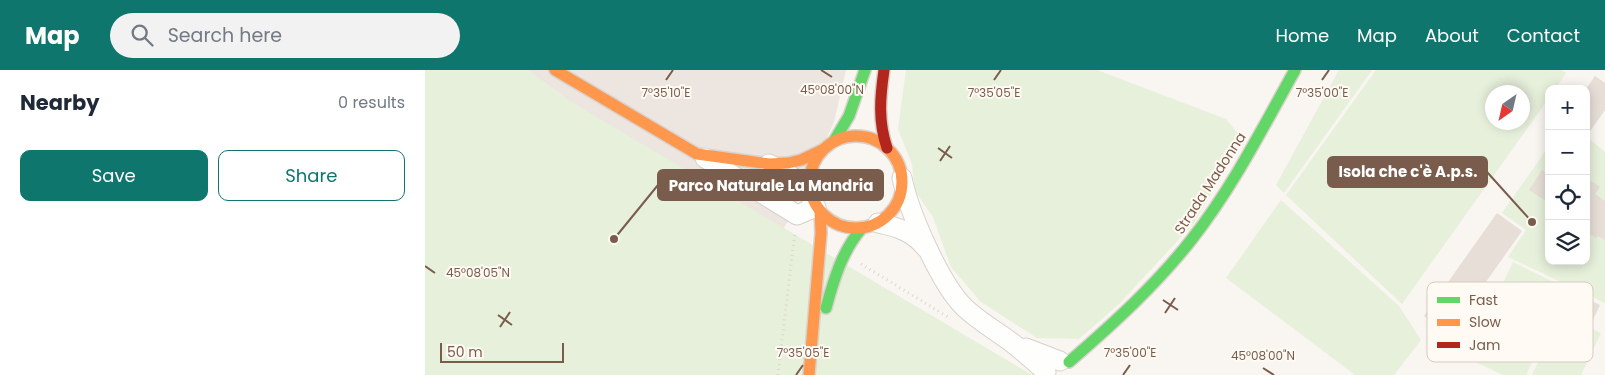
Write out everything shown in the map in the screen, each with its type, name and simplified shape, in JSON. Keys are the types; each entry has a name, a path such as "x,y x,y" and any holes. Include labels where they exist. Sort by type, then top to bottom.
{"street":[{"path":"555,70 797,215 816,205"},
{"path":"884,70 879,122 887,148"},
{"name":"Strada Madonna","path":"1060,369 1103,333 1179,256 1208,218 1227,188 1295,70"},
{"path":"834,141 849,116 861,75"},
{"path":"697,154 769,164 788,164 801,160 822,150 834,141 848,136 862,136 877,141 887,148 898,163 906,197 930,252 950,290 975,317 1011,342 1060,369"},
{"path":"810,370 811,337 821,233 816,205 809,186 809,175 814,161 822,150"},
{"path":"769,164 794,178 826,218 840,226 853,229 870,226 892,226 907,231 918,239 930,252"},
{"path":"810,370 834,281 844,254 852,239 889,215 897,204 902,178"}],"path":[{"path":"778,375 797,215"},
{"path":"844,254 951,318"}],"shaded area":[{"path":"425,70 846,70 834,122 789,220 697,359"}],"green space":[{"path":"425,70 528,70 573,103 1032,375 425,375"},
{"path":"906,70 1097,70 1226,119 1243,140 1194,223 1120,303 1079,339 1037,338 981,302 951,267 933,217 915,191 912,164 898,129"},
{"path":"1339,70 1372,70 1284,193 1276,185"},
{"path":"1376,70 1562,70 1566,73 1558,85 1545,85 1545,104 1530,125 1530,85 1485,85 1485,130 1526,130 1402,304 1286,195"},
{"path":"1590,139 1605,152 1605,303 1593,297 1593,282 1561,282 1508,257 1526,230 1502,213 1545,152 1545,265 1590,265"},
{"path":"1281,200 1399,306 1421,340 1394,375 1355,375 1226,278"},
{"path":"1513,262 1554,282 1503,282"},
{"path":"1593,329 1601,333 1593,350"},
{"path":"1475,362 1532,362 1526,375 1503,375"},
{"path":"1538,362 1587,362 1581,375 1532,375"}],"building":[{"path":"1595,76 1605,83 1605,110 1590,131 1590,85"},
{"path":"1542,170 1545,172 1545,200 1529,190"},
{"path":"1590,181 1600,187 1595,194 1605,201 1605,240 1598,236 1596,238 1590,234"},
{"path":"1497,213 1522,231 1486,282 1448,282"},
{"path":"1593,302 1600,305 1593,320"}],"traffic: fast":[{"path":"834,141 849,116 865,70"},
{"path":"1069,362 1133,303 1164,272 1192,239 1234,178 1295,70"},
{"path":"826,308 844,256 862,228"}],"traffic: slow":[{"path":"555,70 697,154 769,164 801,160 822,150"},
{"path":"856,136 874,139 889,149 899,164 902,182 899,200 889,215 874,225 856,228 838,225 823,215 813,200 810,182 813,164 823,149 838,139 856,136"},
{"path":"809,375 821,233 820,211"}],"traffic: jam":[{"path":"884,70 881,109 882,128 887,148"}],"place":[{"name":"Isola che c'è A.p.s.","path":"1532,222"},
{"name":"Parco Naturale La Mandria","path":"614,239"}]}
